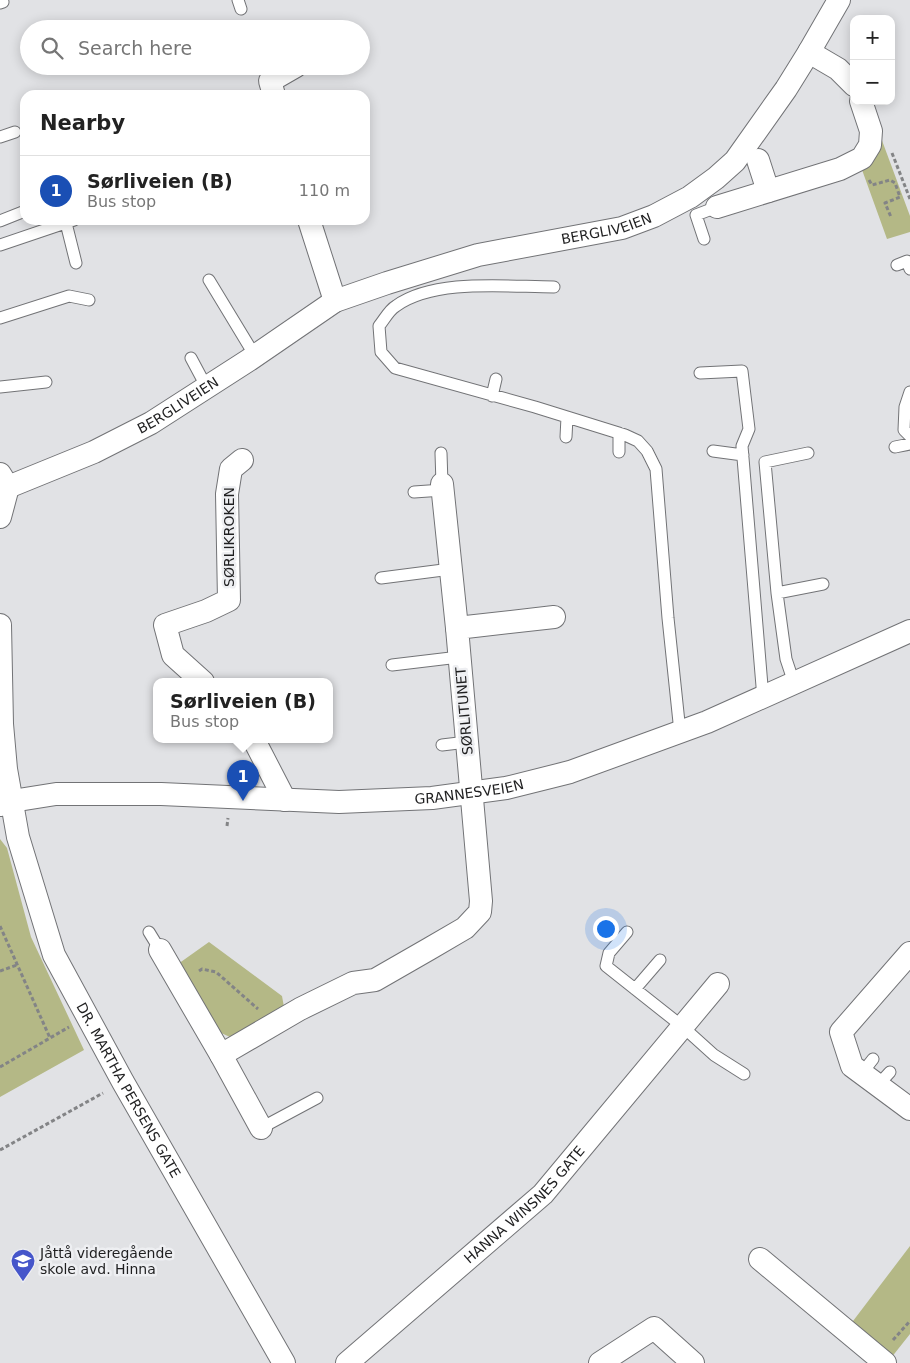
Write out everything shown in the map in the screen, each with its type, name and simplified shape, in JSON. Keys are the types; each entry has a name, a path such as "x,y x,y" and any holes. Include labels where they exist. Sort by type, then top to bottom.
{"street":[{"name":"BERGLIVEIEN","path":"4,481 94,452 151,423 207,388 335,301 387,283 478,256 622,228 654,216 690,197 716,178 734,161 770,114 839,0"},
{"path":"809,52 838,68 850,81"},
{"path":"273,90 270,80 278,75"},
{"path":"717,207 840,169 862,158 870,145 871,131 862,105"},
{"path":"758,160 768,191"},
{"path":"311,225 335,301"},
{"name":"SØRLIKROKEN","path":"199,678 172,654 165,625 206,611 229,600 226,494 231,469 242,460"},
{"path":"0,517 4,481"},
{"name":"SØRLITUNET","path":"221,1055 300,1009 353,983 375,980 465,928 480,912 481,901 472,794 443,487"},
{"path":"457,628 554,617"},
{"name":"DR. MARTHA PERSENS GATE","path":"0,625 1,724 6,769 6,803 54,955 123,1082 284,1363"},
{"name":"GRANNESVEIEN","path":"6,803 56,794 107,793 363,802 472,794 506,788 550,778 680,732 763,698 910,631"},
{"path":"256,743 285,800"},
{"path":"154,941 221,1055 261,1128"},
{"path":"892,1089 852,1066 841,1032 882,992 910,953"},
{"name":"HANNA WINSNES GATE","path":"347,1363 543,1194 718,984"},
{"path":"760,1259 885,1363"},
{"path":"600,1363 654,1328 693,1363"}],"lane":[{"path":"0,137 15,132"},
{"path":"704,239 696,215 717,207"},
{"path":"0,221 20,213"},
{"path":"0,245 61,225"},
{"path":"70,225 76,263"},
{"path":"897,264 907,262 910,269"},
{"path":"209,280 255,356"},
{"path":"554,287 451,287 420,294 395,306 378,326 381,352 396,368 619,433 638,441 647,451 656,469 668,618 680,732"},
{"path":"0,318 60,302 69,296 89,300"},
{"path":"191,358 207,388"},
{"path":"700,373 742,371 749,429 742,446 763,698"},
{"path":"492,396 496,379"},
{"path":"0,388 46,382"},
{"path":"910,392 905,407 904,430 910,436"},
{"path":"566,437 567,417"},
{"path":"619,433 619,452"},
{"path":"895,447 910,444"},
{"path":"713,451 743,455"},
{"path":"794,683 786,659 777,593 765,462 808,452"},
{"path":"414,492 443,487 441,453"},
{"path":"382,578 451,569"},
{"path":"777,593 823,584"},
{"path":"742,586 755,586"},
{"path":"392,665 460,657"},
{"path":"442,745 467,742"},
{"path":"627,932 609,953 606,966 683,1027 714,1055 744,1074"},
{"path":"635,989 660,960"},
{"path":"261,1128 317,1098"}],"path":[{"path":"891,149 910,199"},
{"path":"872,185 890,180 895,183 900,197 885,203 890,217"},
{"path":"227,826 228,820"},
{"path":"0,926 50,1038"},
{"path":"0,971 17,965"},
{"path":"178,982 202,969 216,972 254,1004 272,1026"},
{"path":"0,1067 65,1029"},
{"path":"0,1150 123,1082"}],"green space":[{"path":"877,127 910,216 910,232 887,239 861,167"},
{"path":"0,839 7,848 31,937 84,1050 0,1097"},
{"path":"209,942 282,996 284,1007 230,1037 219,1032 178,964"},
{"path":"910,1246 910,1334 891,1358 850,1325"}],"place":[{"name":"Sørliveien (B)","path":"243,801"},
{"name":"Jåttå videregående skole avd. Hinna","path":"23,1282"}]}
